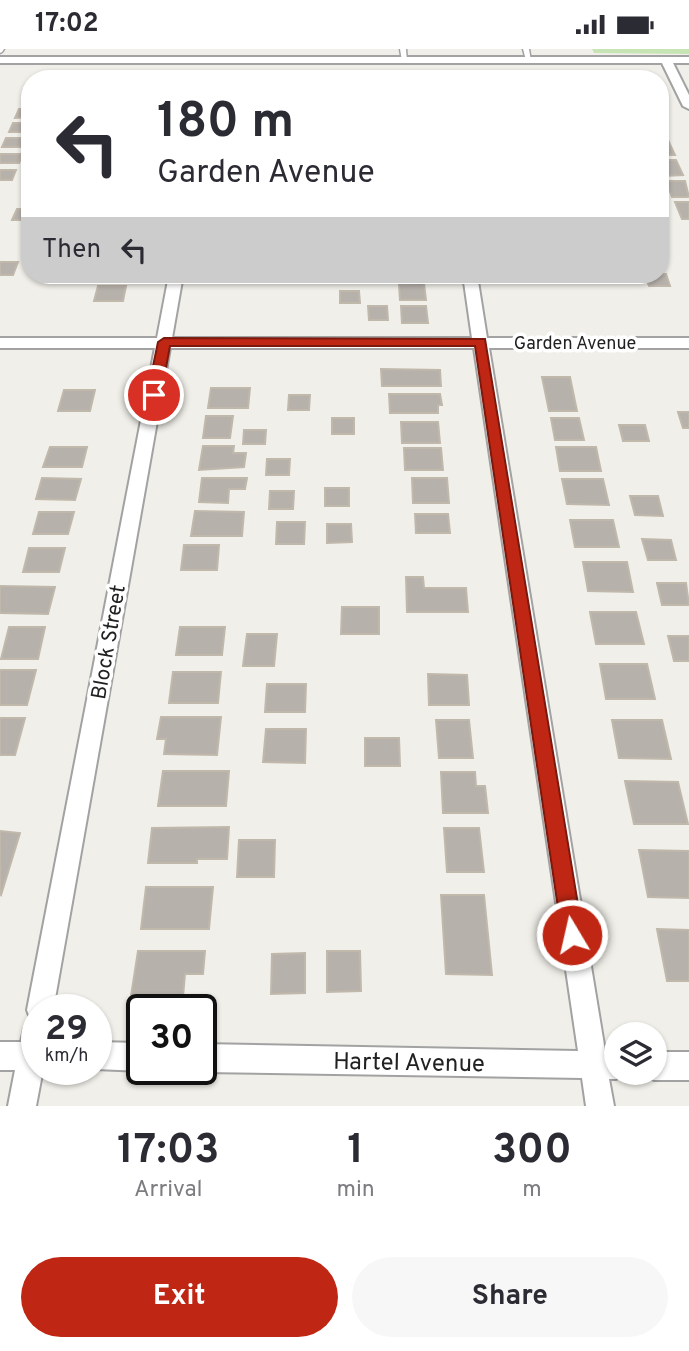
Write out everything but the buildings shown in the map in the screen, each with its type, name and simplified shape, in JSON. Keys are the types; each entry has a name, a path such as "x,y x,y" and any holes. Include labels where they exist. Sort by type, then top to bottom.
{"street":[{"path":"0,74 2,55 216,60 404,55 438,65 527,54 689,60"},
{"path":"666,60 689,106"},
{"name":"Block Street","path":"43,994 174,284"},
{"path":"471,284 604,1065 600,1106"},
{"name":"Garden Avenue","path":"0,343 689,343"},
{"path":"0,1056 21,1056"},
{"name":"Hartel Avenue","path":"217,1058 604,1065"},
{"path":"667,1066 689,1066"},
{"path":"22,1106 27,1085"}],"green space":[{"path":"592,49 689,49 689,54 594,53"}],"route":[{"path":"154,395 164,342 481,342 572,935"}]}
